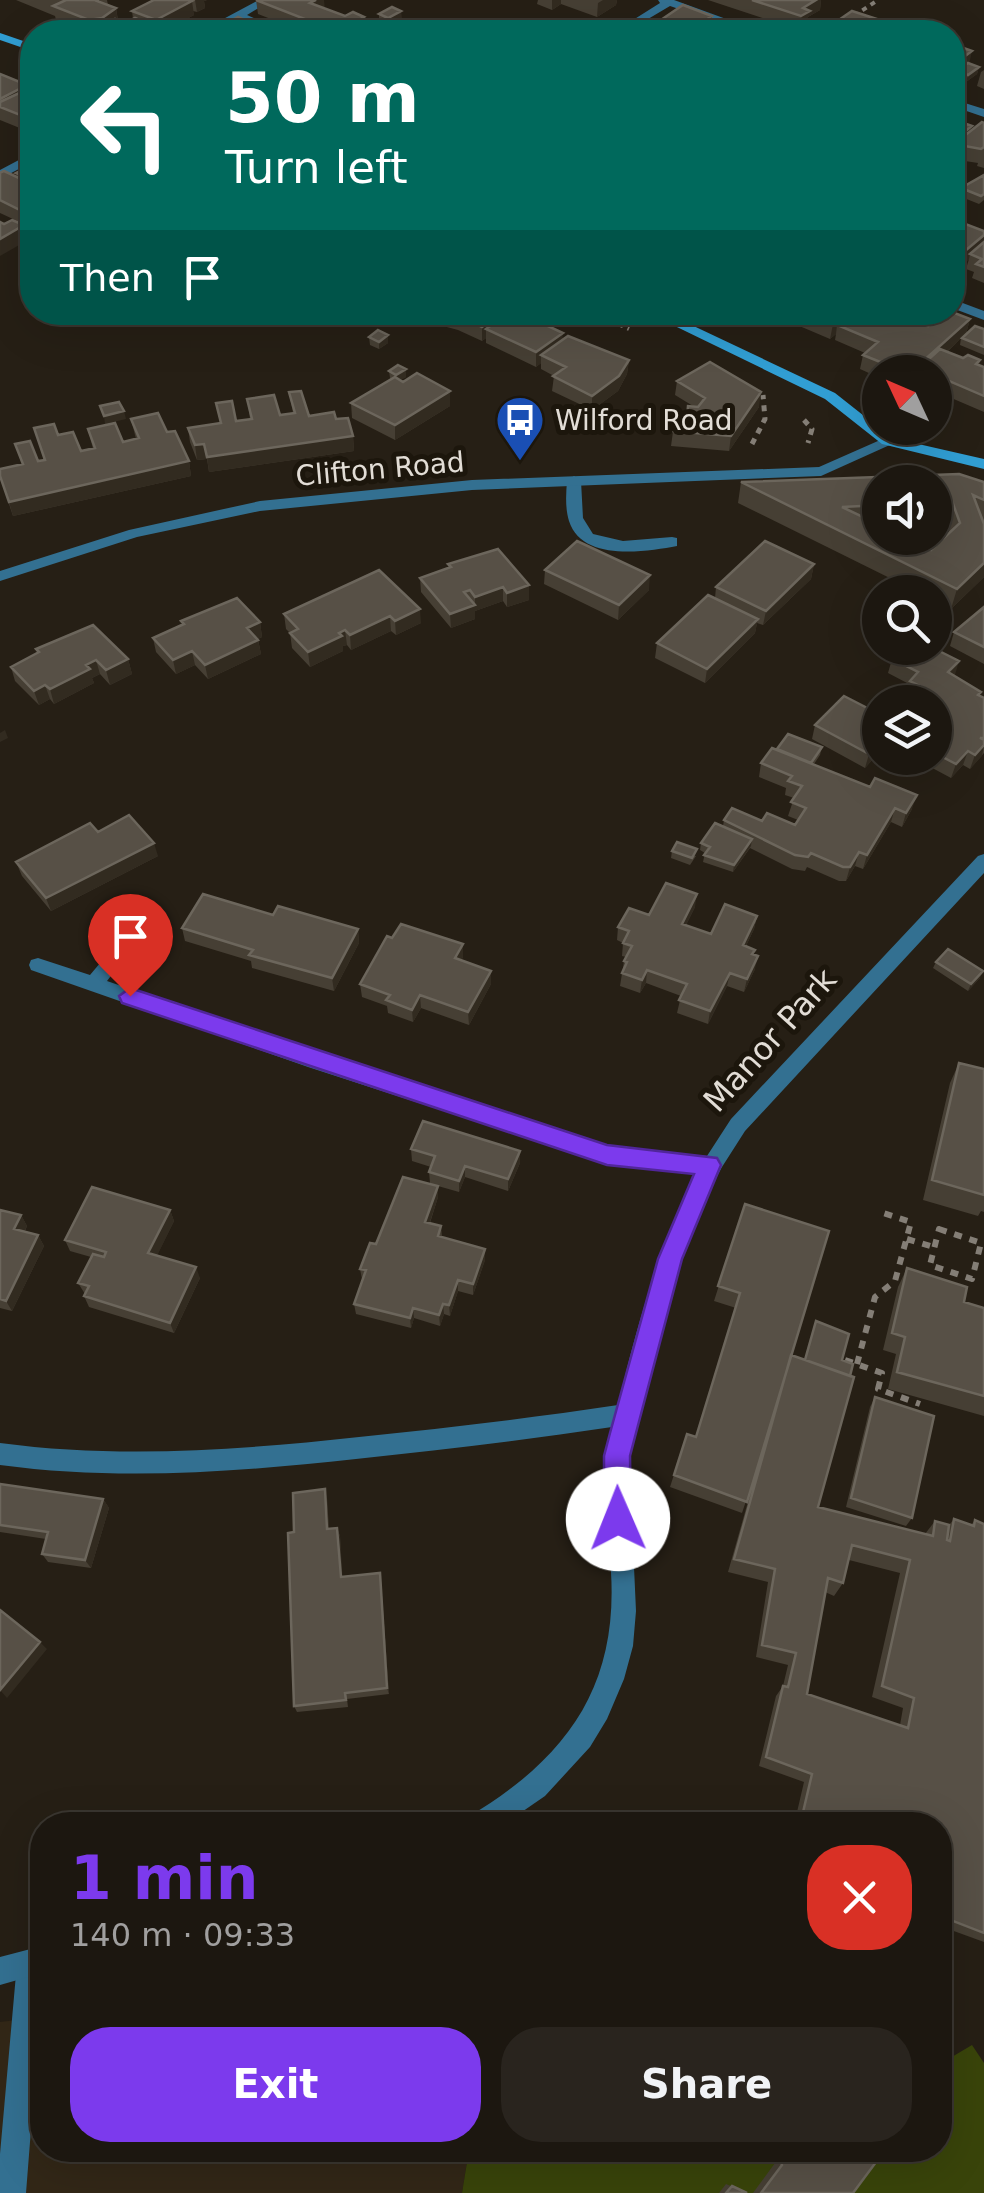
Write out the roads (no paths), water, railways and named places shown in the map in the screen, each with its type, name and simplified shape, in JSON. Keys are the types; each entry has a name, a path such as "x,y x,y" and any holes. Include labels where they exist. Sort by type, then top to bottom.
{"main road":[{"path":"680,325 830,396 862,421"},
{"path":"907,445 984,464"}],"street":[{"path":"228,20 267,0"},
{"path":"637,20 666,1 721,20"},
{"path":"238,15 251,20"},
{"name":"Clifton Road","path":"0,576 134,533 260,506 418,489 801,473 834,468 878,445"},
{"path":"574,481 577,523 590,538 608,544 672,542"},
{"name":"Manor Park","path":"503,1812 554,1774 576,1745 610,1682 624,1612 617,1456 670,1259 709,1165 738,1124 984,861"},
{"path":"94,984 118,955"},
{"path":"38,964 308,1058 607,1155 709,1165"},
{"path":"0,1454 114,1464 192,1463 505,1433 628,1414"},
{"path":"0,1971 30,1964"},
{"path":"11,2193 30,2024"}],"place":[{"name":"Wilford Road","path":"520,462"}]}
